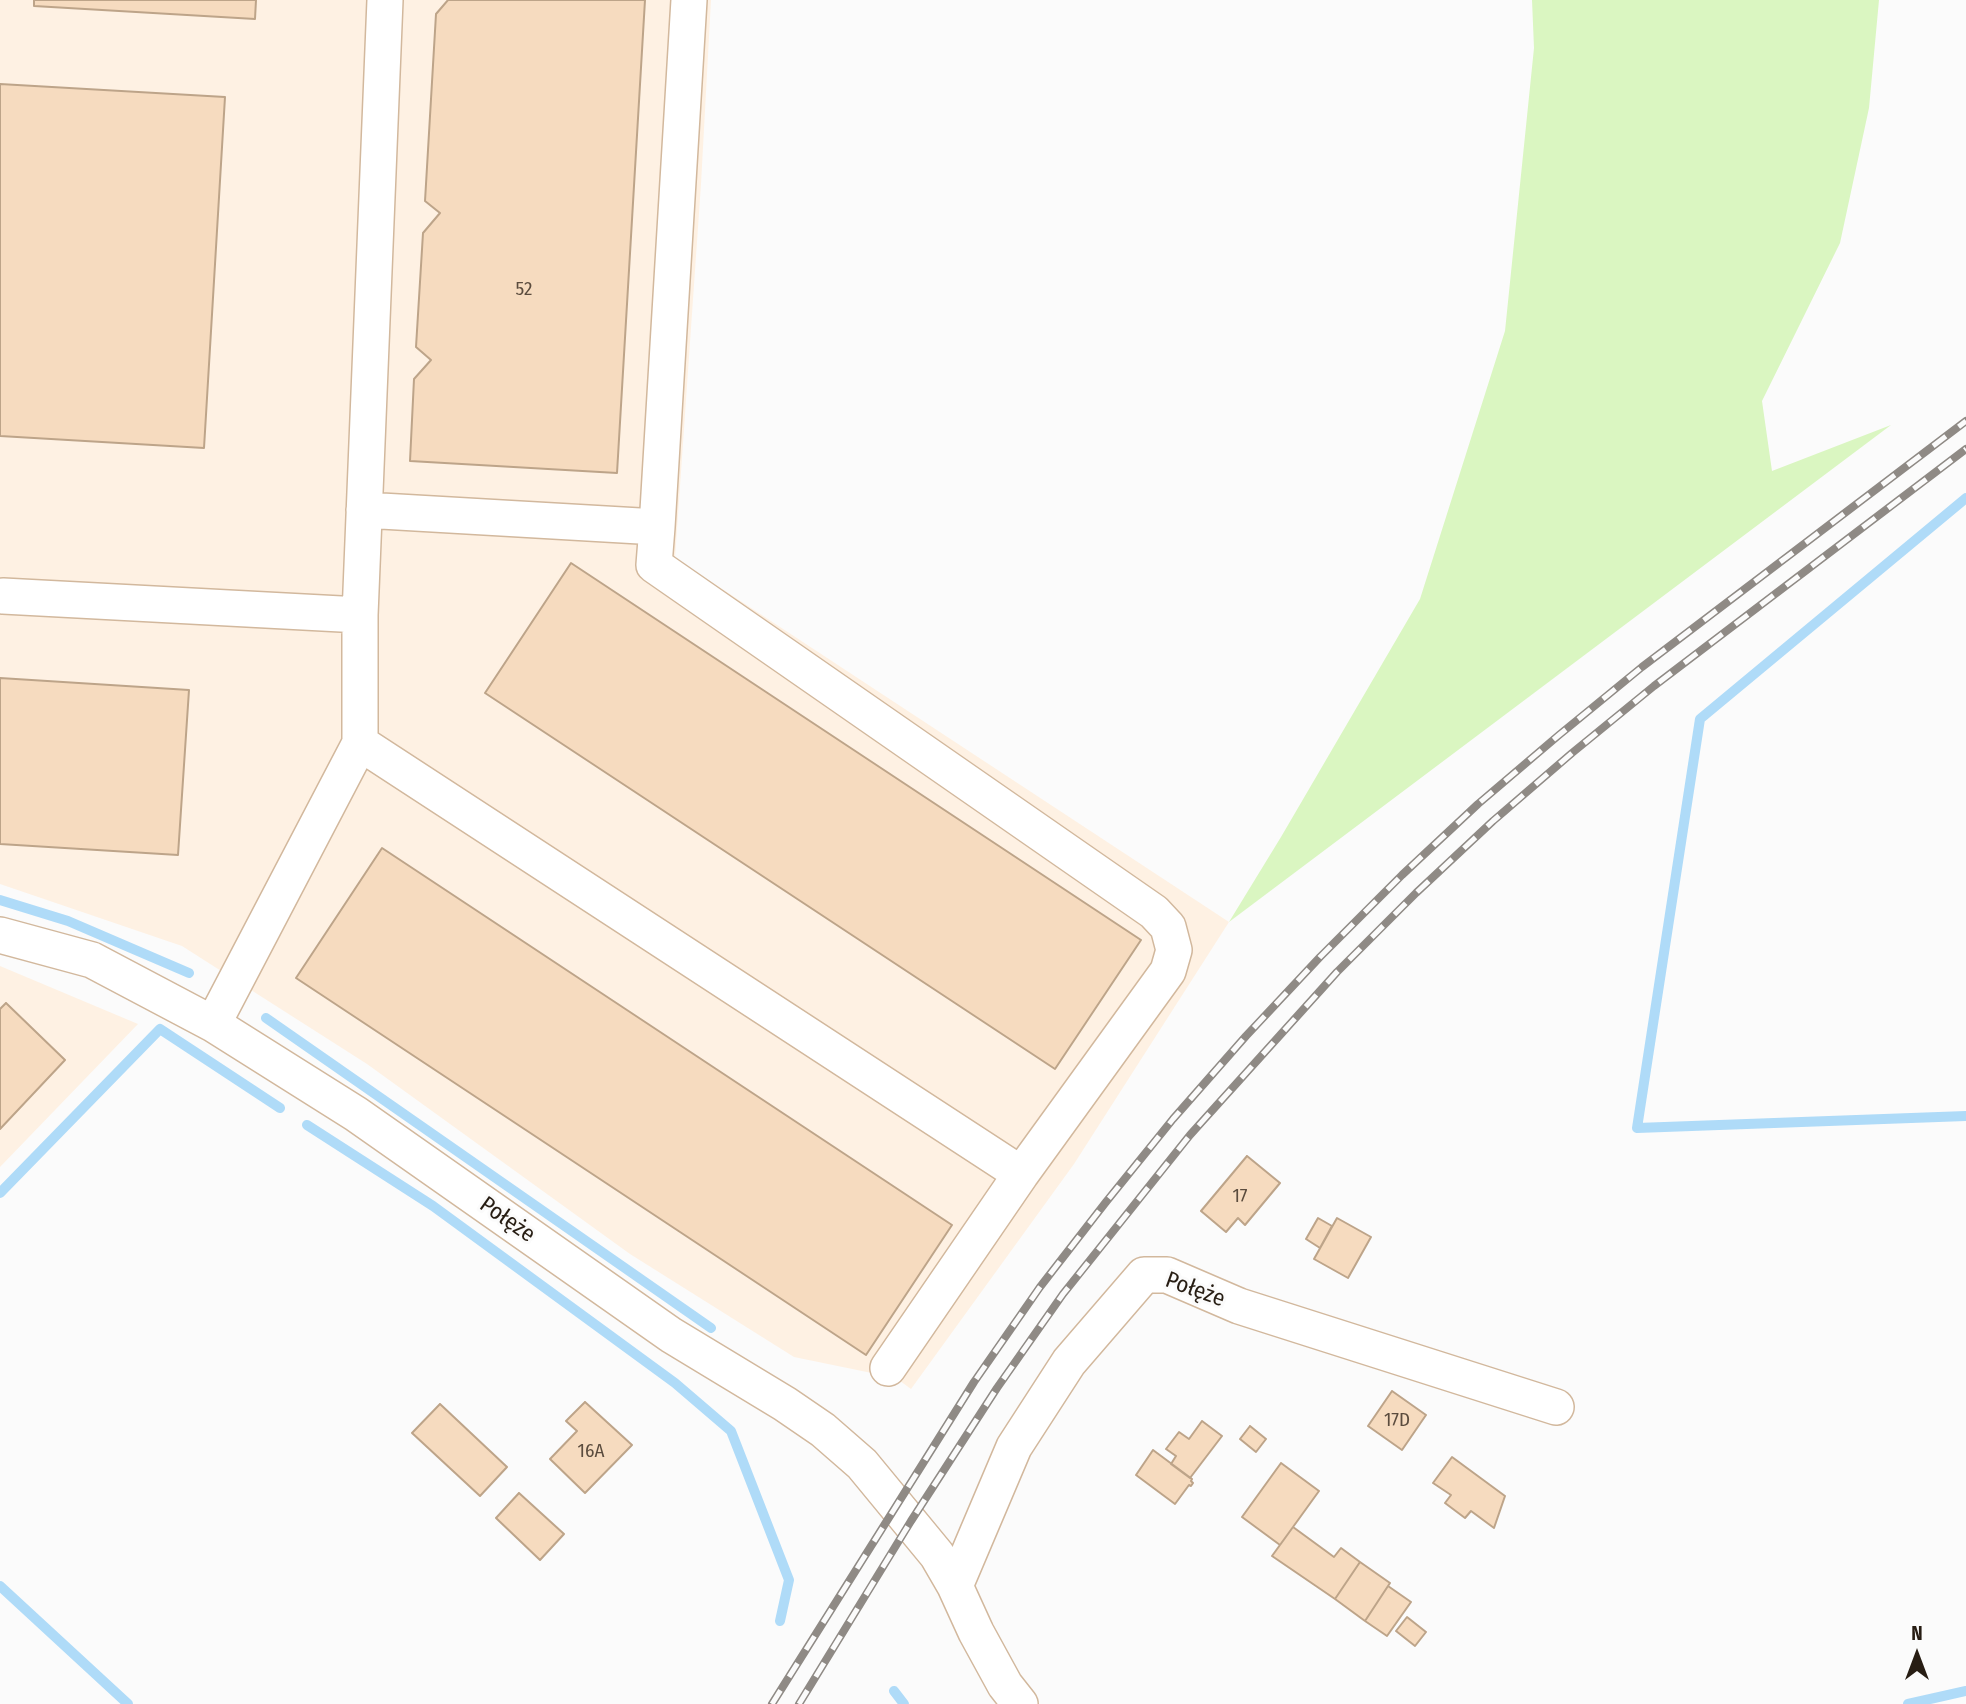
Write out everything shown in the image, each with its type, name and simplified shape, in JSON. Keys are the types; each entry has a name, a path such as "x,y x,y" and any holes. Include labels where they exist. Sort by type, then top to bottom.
{"street":[{"path":"213,1024 360,743 360,615 385,0"},
{"path":"689,0 654,565 1154,912 1168,927 1174,950 1168,971 1021,1174 888,1368"},
{"path":"364,510 657,527"},
{"path":"3,596 360,615"},
{"path":"360,743 1021,1174"},
{"name":"Połęże","path":"0,935 92,960 213,1024 356,1114 671,1335 823,1430 862,1464 937,1555 987,1653 1005,1685 1020,1704"},
{"name":"Połęże","path":"955,1586 1014,1447 1069,1362 1144,1275 1167,1275 1239,1306 1556,1406"}],"shaded area":[{"path":"0,0 711,0 675,558 1229,922 1074,1164 911,1389 896,1378 794,1357 630,1254 367,1064 182,946 0,884"},
{"path":"0,966 138,1024 0,1167"}],"green space":[{"path":"1532,0 1879,0 1869,108 1840,243 1762,401 1772,471 1891,425 1229,922 1420,599 1505,331 1534,48"}],"building":[{"path":"34,0 256,0 255,19 34,6"},
{"path":"448,0 645,0 617,473 410,461 414,379 431,360 416,347 423,233 440,213 425,201 436,14"},
{"path":"0,84 225,97 204,448 0,436"},
{"path":"571,563 1141,940 1055,1069 485,693"},
{"path":"0,678 189,690 178,855 0,844"},
{"path":"382,848 952,1225 866,1355 296,978"},
{"path":"6,1003 65,1060 0,1129 0,1009"},
{"path":"1247,1156 1280,1183 1245,1225 1238,1218 1226,1232 1201,1211"},
{"path":"1318,1218 1332,1226 1320,1248 1306,1239"},
{"path":"1337,1218 1371,1237 1348,1278 1314,1259"},
{"path":"1392,1391 1426,1415 1402,1450 1368,1426"},
{"path":"585,1402 632,1445 585,1493 550,1459 577,1431 566,1421"},
{"path":"440,1404 507,1467 480,1496 412,1433"},
{"path":"1202,1421 1222,1436 1190,1478 1171,1464 1176,1456 1166,1449 1179,1432 1189,1439"},
{"path":"1250,1426 1266,1439 1256,1452 1240,1439"},
{"path":"1153,1450 1192,1479 1191,1486 1189,1485 1175,1504 1136,1475"},
{"path":"1452,1457 1505,1496 1494,1528 1471,1511 1465,1518 1445,1503 1451,1495 1433,1483"},
{"path":"1281,1463 1319,1491 1280,1545 1242,1517"},
{"path":"519,1493 564,1534 540,1560 496,1518"},
{"path":"1293,1527 1334,1557 1341,1548 1360,1562 1335,1599 1272,1556"},
{"path":"1360,1562 1390,1583 1365,1621 1335,1599"},
{"path":"1388,1586 1411,1602 1387,1636 1365,1621"},
{"path":"1407,1617 1426,1632 1415,1646 1396,1631"}],"waterway":[{"path":"1966,498 1700,719 1637,1128 1966,1116"},
{"path":"0,900 68,921 189,973"},
{"path":"266,1018 711,1328"},
{"path":"0,1193 160,1029 280,1108"},
{"path":"307,1125 433,1206 675,1383 731,1431 789,1580 780,1621"},
{"path":"0,1586 128,1704"},
{"path":"894,1691 904,1704"},
{"path":"1908,1704 1966,1691"}],"railway":[{"path":"772,1704 974,1382 1040,1287 1173,1119 1246,1036 1320,957 1478,804 1642,667 1966,421"},
{"path":"799,1704 911,1521 997,1388 1063,1294 1190,1135 1337,972 1493,821 1572,753 1654,686 1966,449"}]}
